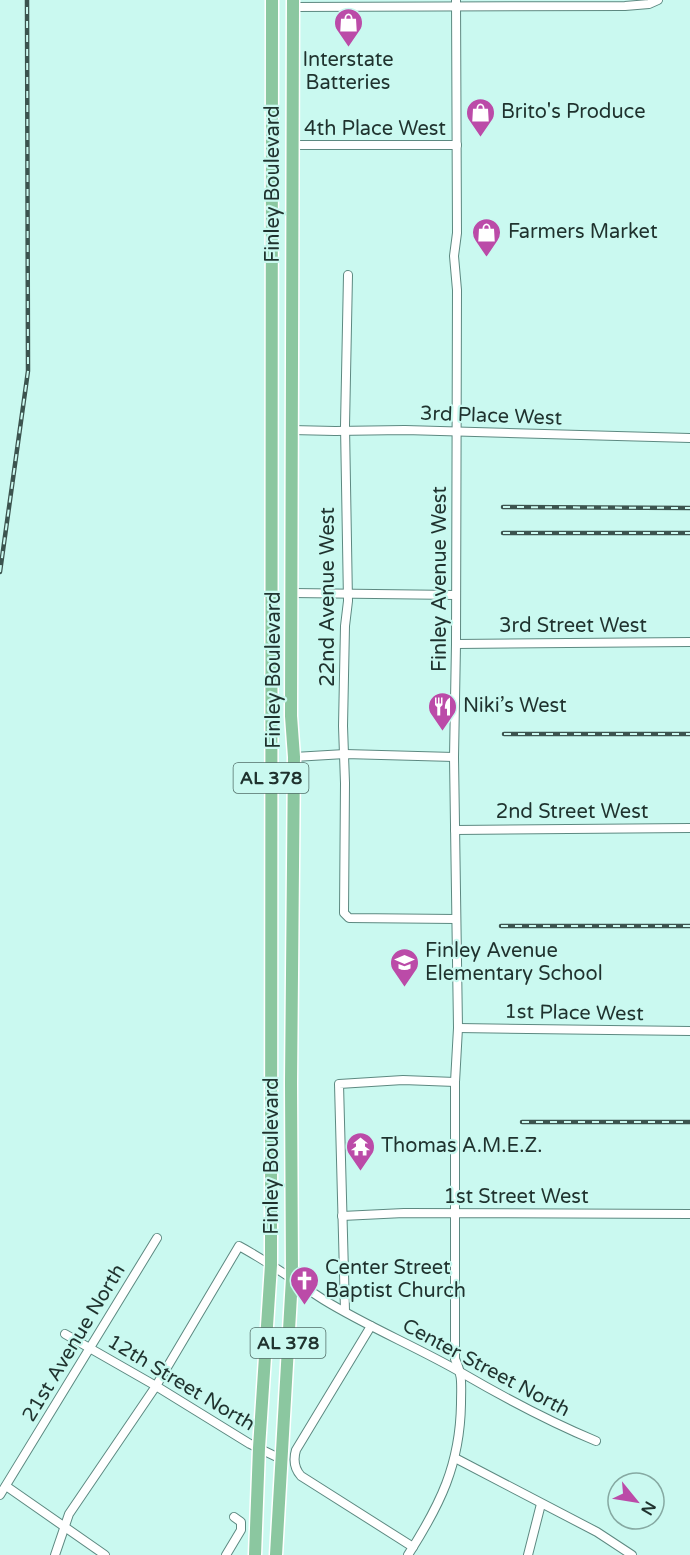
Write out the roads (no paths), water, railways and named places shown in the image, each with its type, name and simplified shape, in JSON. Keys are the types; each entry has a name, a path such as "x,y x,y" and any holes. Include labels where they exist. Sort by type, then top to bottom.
{"main road":[{"path":"272,3 293,3"},
{"name":"Finley Boulevard","path":"255,1555 259,1448 271,1265 272,3"},
{"name":"Finley Boulevard","path":"276,1555 292,1278 293,3"},
{"path":"272,147 293,145"},
{"path":"272,265 292,260"},
{"path":"271,430 292,430"},
{"path":"271,593 293,593"},
{"path":"271,756 294,757"},
{"path":"271,1084 291,1083"}],"street":[{"path":"293,3 624,6 649,4 657,0"},
{"name":"Finley Avenue West","path":"408,1555 442,1497 455,1458 461,1421 462,1373 455,1359 454,1213 455,1082 458,1028 454,757 457,432 457,290 454,256 457,232 456,3"},
{"name":"4th Place West","path":"293,145 457,145"},
{"name":"22nd Avenue West","path":"348,275 345,431 347,594 343,726 345,754 344,913 349,918 456,919"},
{"name":"3rd Place West","path":"292,430 690,438"},
{"path":"293,593 456,595"},
{"name":"3rd Street West","path":"456,644 690,642"},
{"path":"294,757 345,754 454,757"},
{"name":"2nd Street West","path":"455,830 690,828"},
{"name":"1st Place West","path":"458,1028 690,1031"},
{"path":"345,1311 339,1084 403,1080 455,1082"},
{"name":"1st Street West","path":"342,1215 690,1214"},
{"name":"21st Avenue North","path":"0,1495 157,1238"},
{"path":"56,1555 69,1514 156,1386 239,1246 271,1265"},
{"name":"Center Street North","path":"271,1265 371,1326 462,1373 482,1386 596,1441"},
{"path":"371,1326 296,1450 295,1466 301,1476 413,1547"},
{"name":"12th Street North","path":"65,1334 281,1459"},
{"path":"455,1458 597,1532 632,1555"},
{"path":"6,1486 105,1555"},
{"path":"528,1555 541,1504"},
{"path":"226,1555 241,1530 241,1522 234,1517"}],"railway":[{"path":"0,572 28,371 27,0"},
{"path":"503,507 690,508"},
{"path":"503,533 690,533"},
{"path":"504,734 690,734"},
{"path":"501,926 690,926"},
{"path":"522,1122 690,1122"}],"place":[{"name":"Interstate Batteries","path":"348,48"},
{"name":"Brito's Produce","path":"480,138"},
{"name":"Farmers Market","path":"487,258"},
{"name":"Niki’s West","path":"442,732"},
{"name":"Finley Avenue Elementary School","path":"404,988"},
{"name":"Thomas A.M.E.Z.","path":"360,1172"},
{"name":"Center Street Baptist Church","path":"304,1306"}]}
